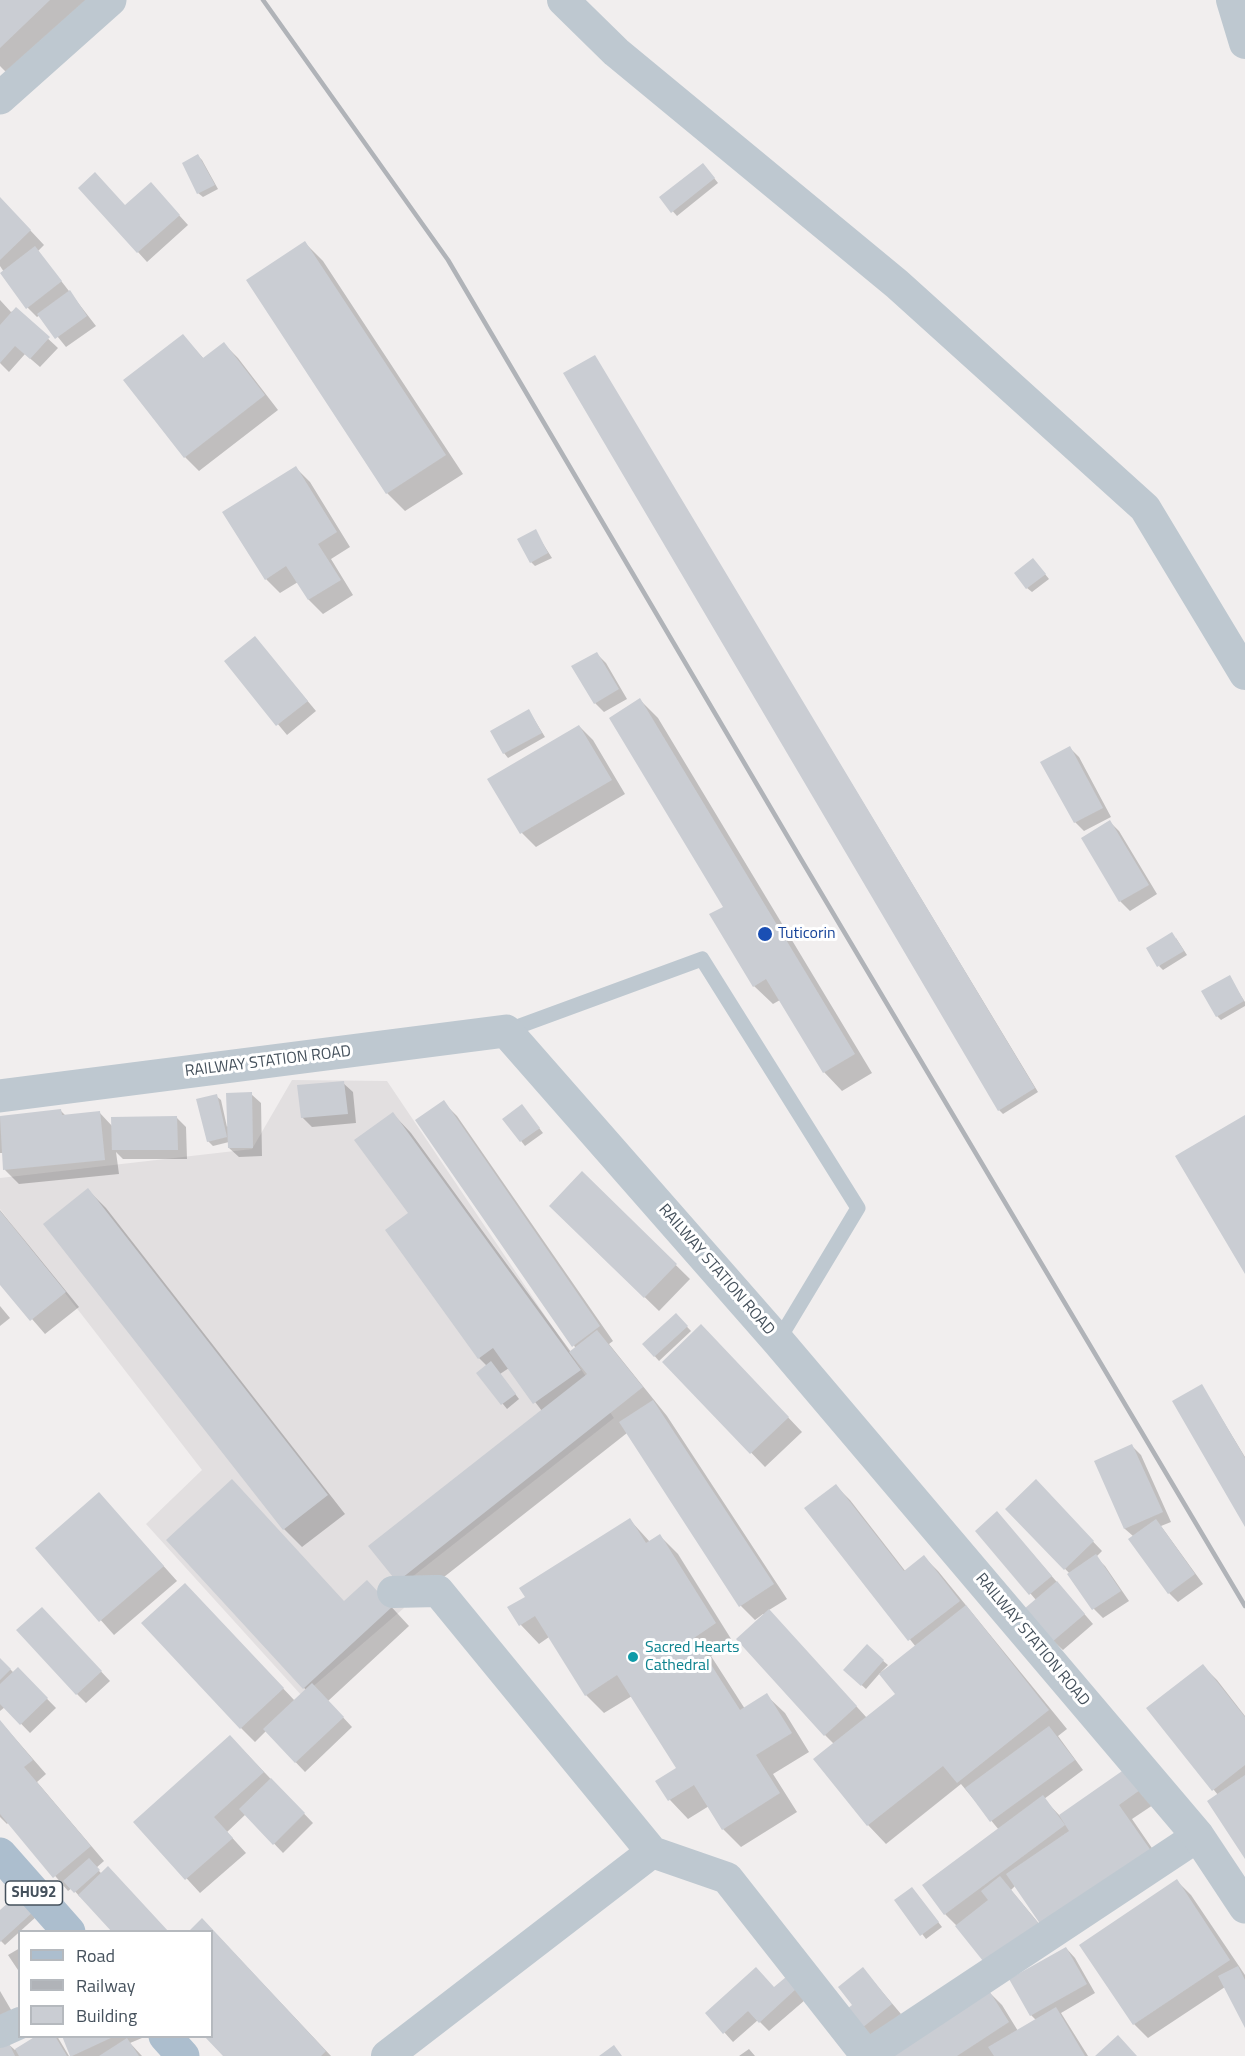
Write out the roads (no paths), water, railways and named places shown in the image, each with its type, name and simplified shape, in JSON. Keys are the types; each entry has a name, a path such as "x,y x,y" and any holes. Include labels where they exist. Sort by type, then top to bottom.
{"main road":[{"name":"SHU92","path":"0,1854 67,1930"},
{"path":"166,2038 183,2056"}],"street":[{"path":"0,98 110,0"},
{"path":"563,0 616,52 897,284 1145,508 1245,674"},
{"path":"1232,0 1245,43"},
{"name":"RAILWAY STATION ROAD","path":"0,1096 506,1031 778,1341 1198,1836 1245,1908"},
{"path":"393,1592 438,1591 652,1852 727,1878 867,2056 1198,1836"},
{"path":"387,2056 652,1852"},
{"path":"0,2032 18,2024"}],"lane":[{"path":"506,1031 702,959 858,1208 778,1341"}],"railway":[{"path":"263,0 448,260 1245,1606"}],"place":[{"name":"Tuticorin","path":"765,934"},
{"name":"Sacred Hearts Cathedral","path":"633,1657"}]}
